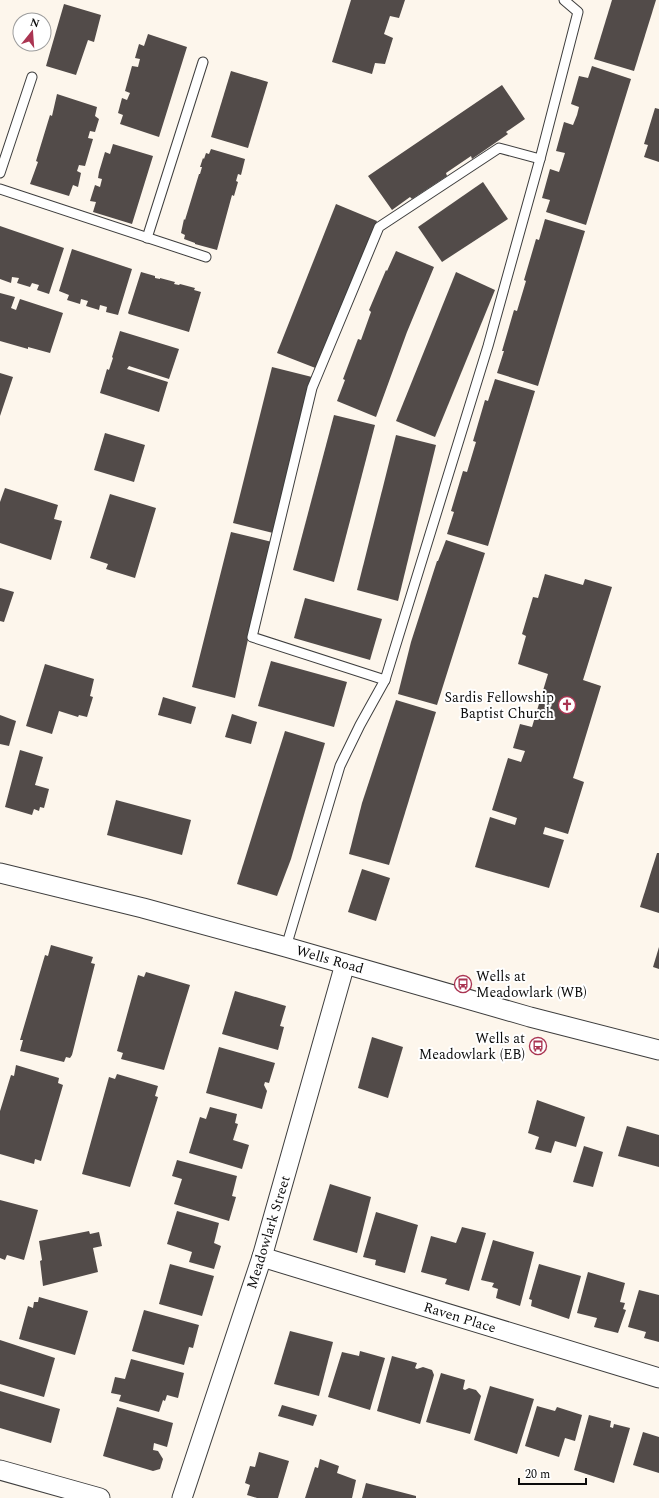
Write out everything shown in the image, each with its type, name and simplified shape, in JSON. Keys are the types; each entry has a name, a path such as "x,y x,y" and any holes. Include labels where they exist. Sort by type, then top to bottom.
{"street":[{"name":"Wells Road","path":"0,873 143,908 286,947 530,1017 659,1050"},
{"name":"Meadowlark Street","path":"182,1498 262,1257 345,964"},
{"name":"Raven Place","path":"262,1257 659,1378"},
{"path":"0,1470 100,1498"}],"lane":[{"path":"286,947 340,766 360,725 385,680 488,346 540,159 578,12 564,0"},
{"path":"147,238 203,62"},
{"path":"0,174 32,77"},
{"path":"385,680 252,637 312,388 379,227 499,148 540,159"},
{"path":"0,189 206,257"}],"building":[{"path":"351,0 405,0 399,18 390,16 384,34 393,38 385,64 375,63 372,74 332,62"},
{"path":"612,0 656,0 634,71 594,59"},
{"path":"64,4 101,15 94,42 88,40 76,75 46,66 50,52 52,52 52,45"},
{"path":"148,34 187,47 159,137 120,124 123,115 118,113 122,98 127,100 130,93 125,91 132,66 138,67 140,59 135,58 139,44 144,46"},
{"path":"592,66 631,79 586,225 546,212 550,200 542,198 550,169 559,172 565,153 556,151 564,122 573,125 577,115 579,107 571,104 579,76 588,78"},
{"path":"231,71 268,82 248,148 211,137"},
{"path":"502,85 525,119 506,132 508,134 472,159 471,156 446,173 447,176 412,199 410,197 392,210 368,176"},
{"path":"57,94 97,107 95,116 99,119 95,132 90,131 88,138 93,139 85,166 79,165 77,171 81,173 78,187 73,185 69,196 30,184 38,162 36,161 50,115 52,116"},
{"path":"655,108 659,109 659,162 644,157 648,145 644,144"},
{"path":"113,144 153,156 132,224 93,212 96,202 90,201 95,185 100,187 102,179 98,178 105,152 110,154"},
{"path":"211,149 245,159 241,175 238,174 236,181 238,182 234,196 232,195 217,250 195,244 184,239 185,235 181,233 184,219 185,220 200,174 202,167 200,167 203,158 204,159 206,153 209,154"},
{"path":"483,182 508,219 442,262 418,227"},
{"path":"336,204 377,221 318,369 277,353"},
{"path":"545,219 585,231 538,386 497,373 514,310 517,311 526,281 524,280 536,239 539,240"},
{"path":"0,226 64,248 49,294 37,290 39,285 32,283 30,287 17,283 19,278 12,277 11,283 0,279"},
{"path":"72,249 132,269 118,315 106,312 107,307 100,305 99,310 86,306 88,301 81,299 80,304 67,300 69,295 59,291"},
{"path":"396,251 434,267 407,332 376,417 337,401 345,380 343,379 358,339 361,340 371,312 369,310"},
{"path":"141,272 155,276 155,278 175,282 174,284 195,288 194,290 201,292 189,332 128,313"},
{"path":"456,272 495,290 435,437 396,421"},
{"path":"0,293 15,297 11,308 16,310 20,299 63,313 50,353 28,347 28,349 0,341"},
{"path":"120,331 179,349 169,379 129,366 127,369 168,382 159,412 100,393 107,369 109,370 113,358 112,357"},
{"path":"272,367 312,377 273,533 233,523"},
{"path":"0,373 13,377 0,416"},
{"path":"495,379 535,391 488,546 447,534 454,512 451,511 463,471 467,472 476,442 473,441 485,400 488,401"},
{"path":"334,415 375,425 334,582 293,570"},
{"path":"105,433 145,445 134,482 94,470"},
{"path":"396,435 436,445 398,601 357,590"},
{"path":"5,488 58,505 54,519 62,521 51,560 0,543 0,502"},
{"path":"110,494 156,508 135,578 106,569 108,564 90,558"},
{"path":"231,532 272,542 235,698 192,687"},
{"path":"446,540 485,553 437,705 398,694 411,642 437,561"},
{"name":"Sardis Fellowship Baptist Church","path":"545,574 583,585 585,579 612,587 583,680 601,686 573,778 584,782 568,834 545,827 543,834 564,840 549,888 475,867 490,817 515,825 517,818 492,810 508,758 521,762 525,751 513,748 520,724 532,727 548,674 518,664 526,636 522,634 533,597 538,598"},
{"path":"0,588 14,592 4,622 0,621"},
{"path":"305,598 382,619 370,660 294,638"},
{"path":"271,661 347,682 334,727 258,706"},
{"path":"45,664 94,679 90,696 93,697 87,717 79,715 78,717 59,711 52,734 26,726"},
{"path":"163,697 196,707 191,724 158,715"},
{"path":"396,700 436,712 389,865 349,854 362,803"},
{"path":"232,714 257,722 251,744 225,737"},
{"path":"0,715 16,721 9,746 0,744"},
{"path":"285,731 325,743 291,859 277,896 237,884"},
{"path":"20,750 43,757 35,785 49,789 44,808 40,807 39,811 34,809 32,815 5,807"},
{"path":"116,800 191,820 182,855 107,835"},
{"path":"657,853 659,853 659,913 640,907"},
{"path":"362,869 390,878 376,921 348,912"},
{"path":"51,945 93,957 91,963 95,964 72,1055 70,1058 66,1057 64,1062 20,1051 23,1040 20,1040 45,955 48,956"},
{"path":"659,947 659,969 653,967"},
{"path":"146,972 190,985 164,1070 121,1059 123,1053 117,1051 138,975 144,977"},
{"path":"235,991 286,1006 280,1026 284,1027 278,1050 222,1034"},
{"path":"372,1037 403,1047 388,1098 358,1088"},
{"path":"219,1047 275,1063 269,1083 265,1082 264,1085 267,1091 262,1109 206,1093"},
{"path":"16,1065 59,1078 58,1083 63,1085 41,1161 35,1159 34,1164 0,1154 0,1111 11,1075 14,1076"},
{"path":"117,1074 158,1086 155,1096 158,1097 130,1187 82,1174 109,1077 115,1079"},
{"path":"537,1100 585,1117 576,1147 555,1141 551,1153 535,1149 539,1137 528,1133"},
{"path":"210,1107 237,1114 235,1123 238,1124 233,1140 249,1145 242,1169 189,1153 200,1117 206,1119"},
{"path":"627,1126 659,1135 659,1167 618,1156"},
{"path":"584,1146 603,1152 593,1187 573,1182"},
{"path":"177,1160 237,1176 232,1196 236,1197 229,1221 174,1204 182,1179 172,1176"},
{"path":"330,1184 371,1197 357,1253 313,1240"},
{"path":"0,1200 38,1210 24,1260 7,1255 5,1260 0,1258"},
{"path":"177,1211 219,1223 214,1243 221,1246 214,1269 189,1262 192,1252 167,1244"},
{"path":"376,1212 418,1225 405,1273 375,1265 376,1260 363,1257"},
{"path":"462,1227 486,1233 469,1291 445,1284 447,1279 421,1272 431,1236 456,1243"},
{"path":"89,1231 90,1234 99,1232 102,1246 93,1248 98,1272 43,1286 40,1261 42,1260 39,1241"},
{"path":"493,1240 534,1252 520,1306 496,1298 498,1289 492,1287 494,1283 481,1280"},
{"path":"170,1264 214,1276 202,1316 159,1304"},
{"path":"539,1264 581,1276 569,1319 531,1306 532,1300 529,1299"},
{"path":"588,1272 625,1283 620,1302 625,1303 623,1309 626,1310 618,1333 594,1327 597,1318 577,1313"},
{"path":"639,1290 659,1295 659,1342 644,1338 646,1332 628,1327"},
{"path":"39,1297 88,1311 75,1355 19,1339 28,1306 33,1308 34,1302 38,1302"},
{"path":"144,1310 199,1325 193,1348 189,1347 184,1365 132,1351"},
{"path":"290,1331 333,1342 319,1396 274,1384"},
{"path":"0,1340 55,1358 44,1397 0,1384"},
{"path":"360,1351 385,1358 370,1410 328,1397 342,1352 359,1356"},
{"path":"392,1356 417,1363 415,1368 417,1369 423,1367 432,1370 434,1375 420,1424 377,1411"},
{"path":"131,1359 184,1373 178,1398 167,1395 165,1401 163,1400 159,1412 119,1401 121,1395 111,1393 115,1377 125,1379"},
{"path":"441,1373 465,1380 463,1389 465,1390 469,1388 476,1390 481,1396 470,1434 426,1422"},
{"path":"490,1386 534,1399 517,1454 474,1440"},
{"path":"0,1391 60,1409 51,1443 0,1428"},
{"path":"282,1405 317,1415 313,1426 278,1416"},
{"path":"537,1406 555,1411 557,1407 582,1415 575,1441 565,1438 559,1457 525,1446"},
{"path":"117,1407 173,1423 167,1447 154,1443 153,1450 158,1451 163,1459 160,1469 153,1471 103,1456"},
{"path":"589,1415 611,1421 610,1427 613,1428 614,1424 630,1428 614,1483 574,1470"},
{"path":"643,1432 659,1437 659,1473 633,1465"},
{"path":"259,1452 289,1461 278,1498 257,1498 247,1495 250,1485 245,1483 250,1466 255,1467"},
{"path":"320,1459 339,1466 337,1473 356,1480 352,1498 305,1498 315,1467 318,1468"},
{"path":"366,1483 416,1496 416,1498 362,1498"}],"place":[{"name":"Sardis Fellowship Baptist Church","path":"567,705"},
{"name":"Wells at Meadowlark (WB)","path":"463,984"},
{"name":"Wells at Meadowlark (EB)","path":"538,1046"}]}
